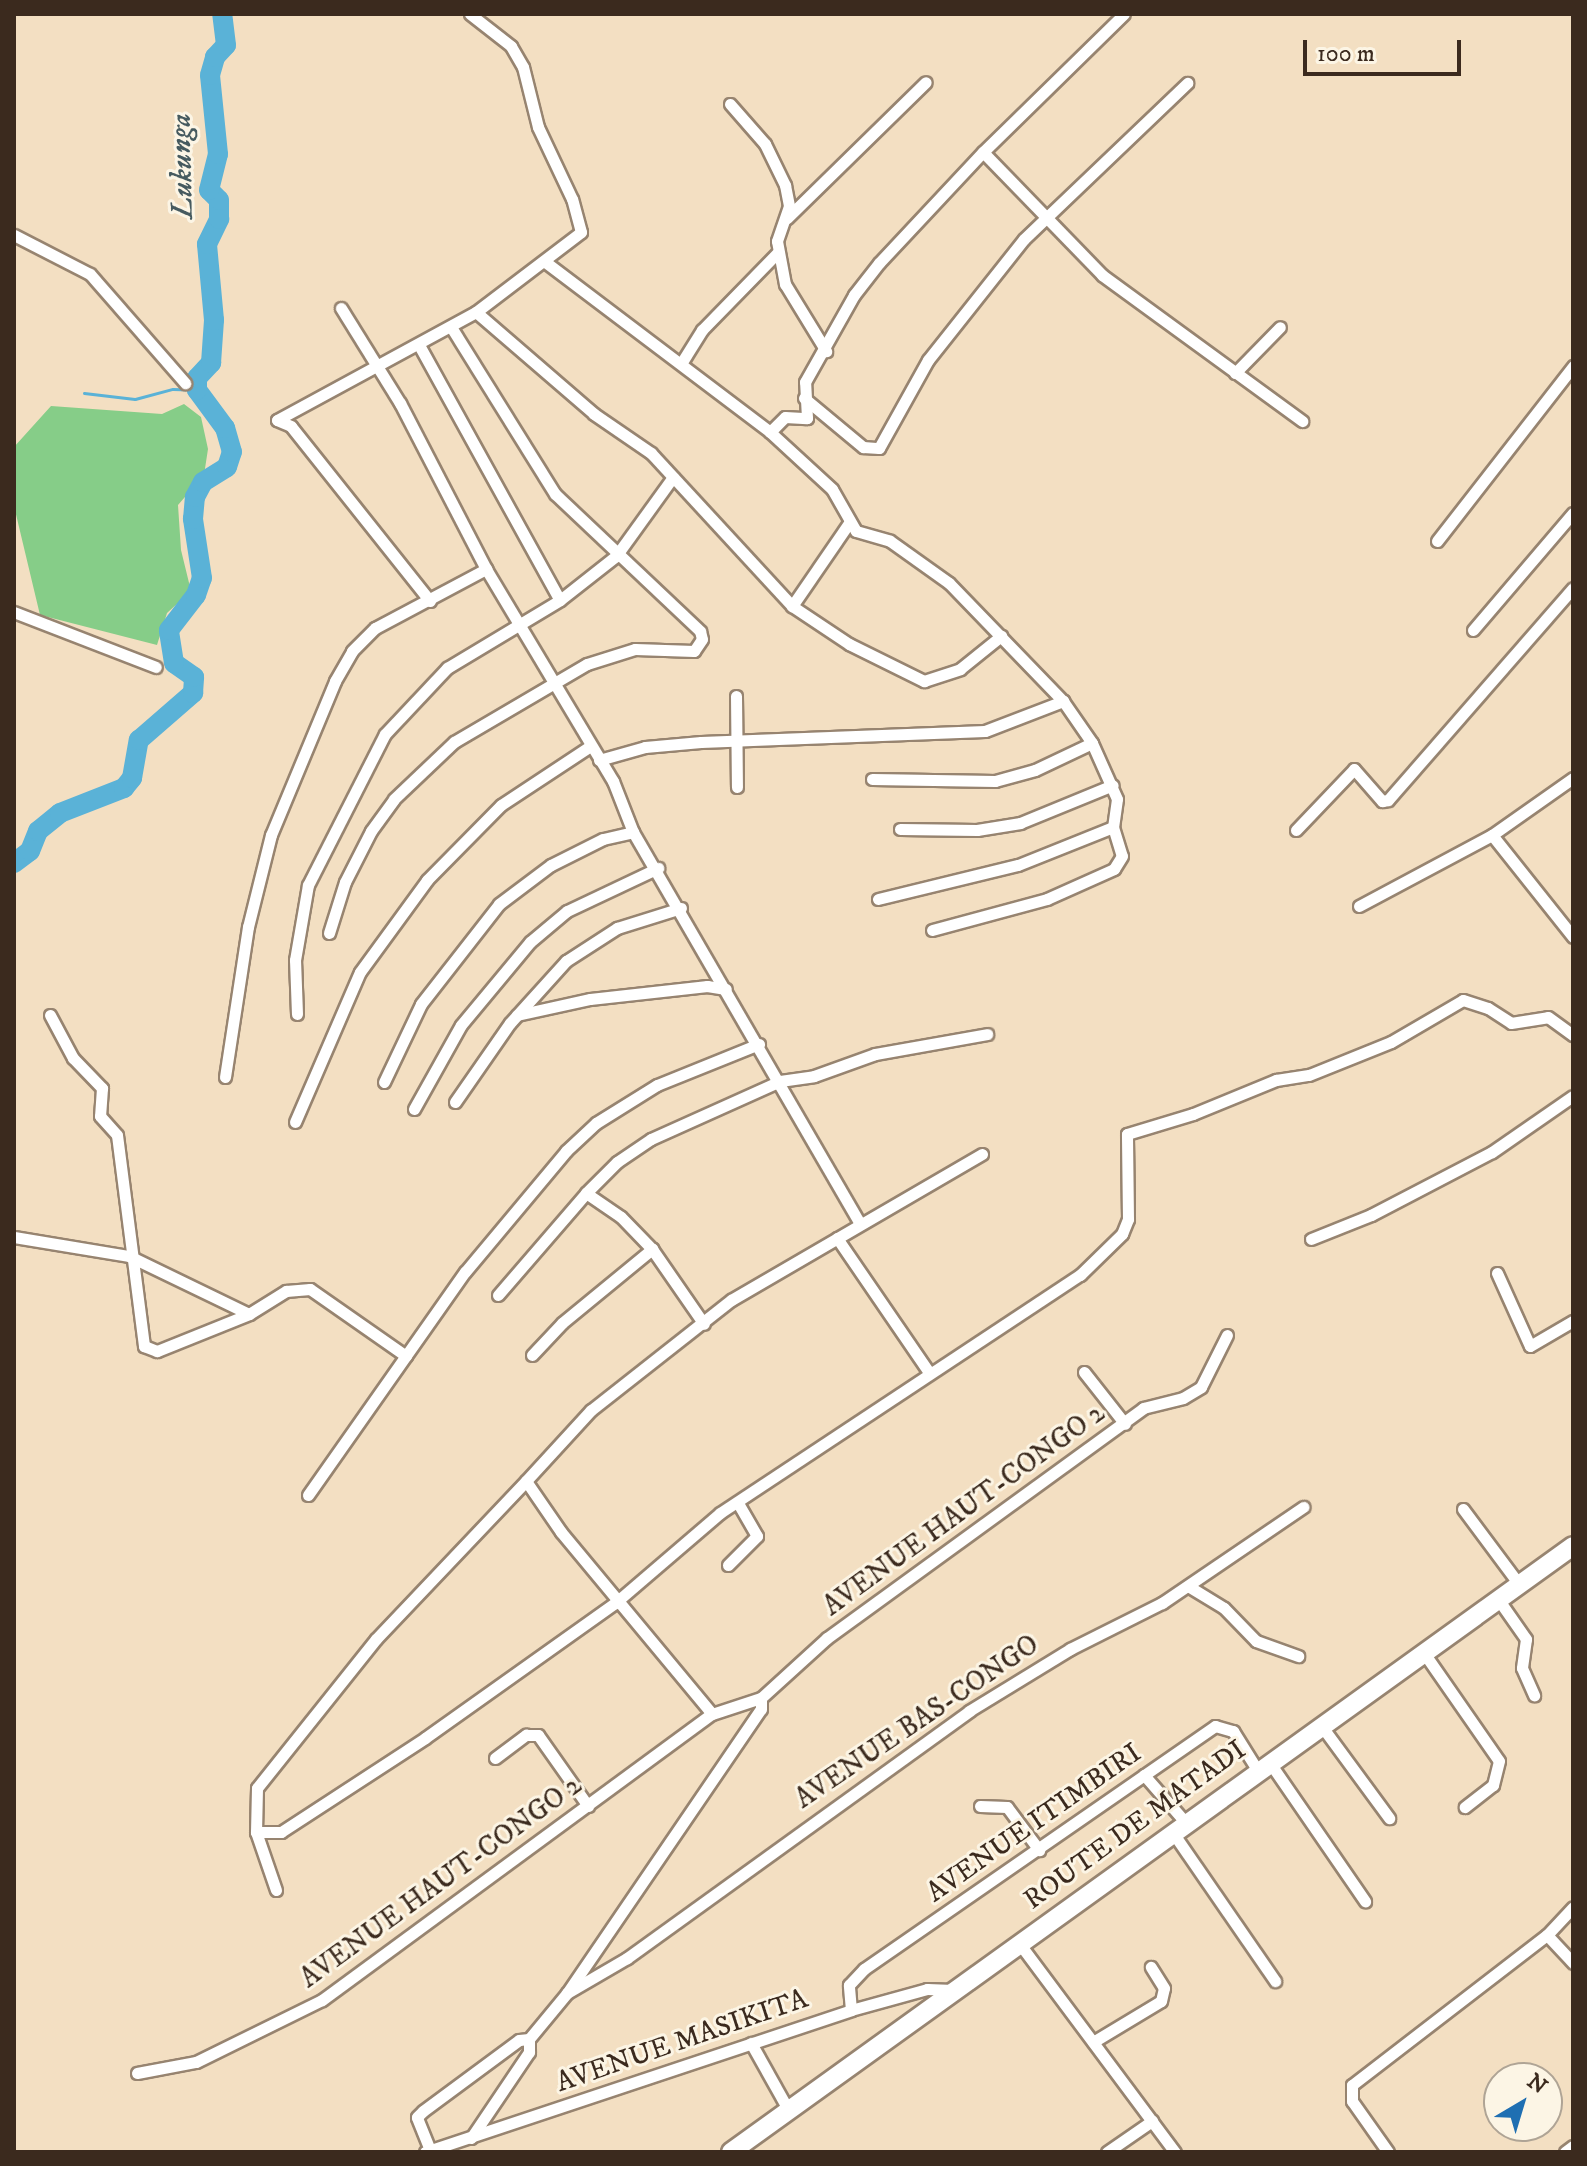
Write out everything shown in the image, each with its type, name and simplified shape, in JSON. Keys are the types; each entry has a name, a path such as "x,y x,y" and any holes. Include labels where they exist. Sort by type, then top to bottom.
{"main road":[{"name":"ROUTE DE MATADI","path":"731,2152 1573,1546"}],"street":[{"path":"430,601 291,426 277,420 476,312 572,244 582,225 538,127 523,67 511,46 470,14"},
{"path":"770,432 785,417 806,419 805,382 826,351 854,295 983,152 1124,14"},
{"path":"786,218 926,82"},
{"path":"804,398 863,447 879,448 928,360 1044,218 1187,83"},
{"path":"730,104 772,156 785,185 786,218 778,252 789,293 826,351"},
{"path":"983,152 1102,275 1302,421"},
{"path":"14,235 90,274 185,383"},
{"path":"682,362 702,330 778,252"},
{"path":"544,261 682,362 770,432 832,489 849,523 867,537 890,541 949,583 1063,701 1092,743 1117,799 1113,827 1122,856 1114,869 1047,899 932,930"},
{"path":"341,308 379,367 518,626 624,802 633,832 658,868 859,1222"},
{"path":"476,312 594,414 651,453 792,606 899,673 924,681 960,669 1001,636"},
{"path":"329,933 355,858 394,799 454,742 550,681 614,654 694,651 699,645 700,631 616,556 555,494 527,455 451,327"},
{"path":"1235,373 1280,327"},
{"path":"419,345 560,600"},
{"path":"1437,541 1570,374"},
{"path":"297,1014 295,960 308,885 370,759 426,684 560,600 616,556 673,477"},
{"path":"1473,630 1573,513"},
{"path":"792,606 849,523"},
{"path":"225,1077 248,927 271,835 320,711 352,651 375,628 486,569"},
{"path":"1296,830 1354,769 1382,801 1388,800 1573,588"},
{"path":"14,612 156,667"},
{"path":"736,696 737,787"},
{"path":"599,760 645,747 738,740 985,731 1063,701"},
{"path":"872,779 995,781 1035,770 1092,743"},
{"path":"295,1122 360,972 434,871 501,805 589,747"},
{"path":"1359,906 1492,835 1573,778"},
{"path":"900,829 977,830 1020,823 1113,785"},
{"path":"878,899 1018,865 1113,827"},
{"path":"384,1082 421,1004 499,904 551,865 603,839 633,832"},
{"path":"1492,835 1573,937"},
{"path":"414,1109 461,1025 530,942 567,911 658,868"},
{"path":"455,1102 517,1015 566,961 595,939 681,908"},
{"path":"517,1015 590,999 707,986 726,989"},
{"path":"256,1832 281,1832 344,1793 619,1599 737,1502 928,1371 1080,1275 1122,1234 1130,1209 1127,1134 1193,1114 1276,1080 1309,1075 1391,1042 1463,1000 1488,1008 1511,1023 1548,1017 1573,1035"},
{"path":"50,1015 73,1058 102,1088 100,1116 117,1135 129,1256 147,1350 157,1351 249,1314 286,1291 310,1289 406,1356"},
{"path":"498,1295 586,1193 617,1162 651,1139 780,1081 814,1076 875,1054 987,1034"},
{"path":"308,1495 406,1356 519,1205 596,1123 657,1085 759,1044"},
{"path":"1311,1239 1492,1152 1573,1096"},
{"path":"276,1890 256,1832 254,1806 264,1778 376,1639 591,1410 747,1290 859,1222 982,1154"},
{"path":"586,1193 621,1217 652,1249 704,1324"},
{"path":"14,1237 129,1256 249,1314"},
{"path":"837,1238 928,1371"},
{"path":"532,1355 562,1323 652,1249"},
{"path":"1497,1273 1530,1346 1573,1321"},
{"name":"AVENUE HAUT-CONGO 2","path":"137,2073 196,2062 322,2000 712,1714 761,1698 818,1644 1154,1402 1169,1403 1201,1387 1227,1335"},
{"path":"1084,1372 1125,1424"},
{"path":"526,1481 561,1532 712,1714"},
{"path":"728,1565 757,1536 737,1502"},
{"name":"AVENUE BAS-CONGO","path":"567,1993 627,1958 969,1711 1070,1649 1188,1586 1303,1507"},
{"path":"1463,1509 1519,1584"},
{"path":"1188,1586 1224,1608 1256,1641 1298,1656"},
{"path":"1498,1599 1526,1639 1522,1668 1534,1695"},
{"path":"1424,1653 1499,1761 1493,1785 1465,1807"},
{"path":"471,2138 529,2052 529,2039 567,1993 761,1709 761,1698"},
{"name":"AVENUE ITIMBIRI","path":"851,2010 849,1985 864,1969 1215,1726 1233,1731 1264,1767"},
{"path":"1323,1728 1389,1818"},
{"path":"495,1758 526,1735 538,1735 588,1806"},
{"path":"1264,1767 1365,1901"},
{"path":"1144,1775 1275,1981"},
{"path":"980,1806 1007,1807 1039,1850"},
{"path":"1388,2152 1352,2101 1352,2085 1547,1935 1573,1907"},
{"path":"1547,1935 1573,1963"},
{"path":"1019,1943 1175,2152"},
{"path":"1093,2042 1161,2001 1164,1988 1151,1967"},
{"name":"AVENUE MASIKITA","path":"428,2151 851,2010 927,1989 957,1990"},
{"path":"428,2151 417,2117 519,2040 529,2039"},
{"path":"751,2043 789,2111"},
{"path":"1107,2152 1152,2121"},
{"path":"1565,2152 1573,2146"}],"green space":[{"path":"184,404 201,417 208,449 204,475 178,505 181,550 191,591 167,613 157,645 40,615 14,506 14,447 51,406 162,414"}],"waterway":[{"name":"Lukunga","path":"14,863 30,851 38,831 60,813 124,788 132,778 139,740 193,693 194,677 174,663 169,630 196,595 202,578 193,519 195,497 203,482 227,467 232,452 225,428 197,390 197,378 211,363 214,320 207,244 219,219 219,200 209,190 218,154 210,75 215,57 226,45 222,14"},
{"path":"84,393 135,399 173,389 197,390"}]}
